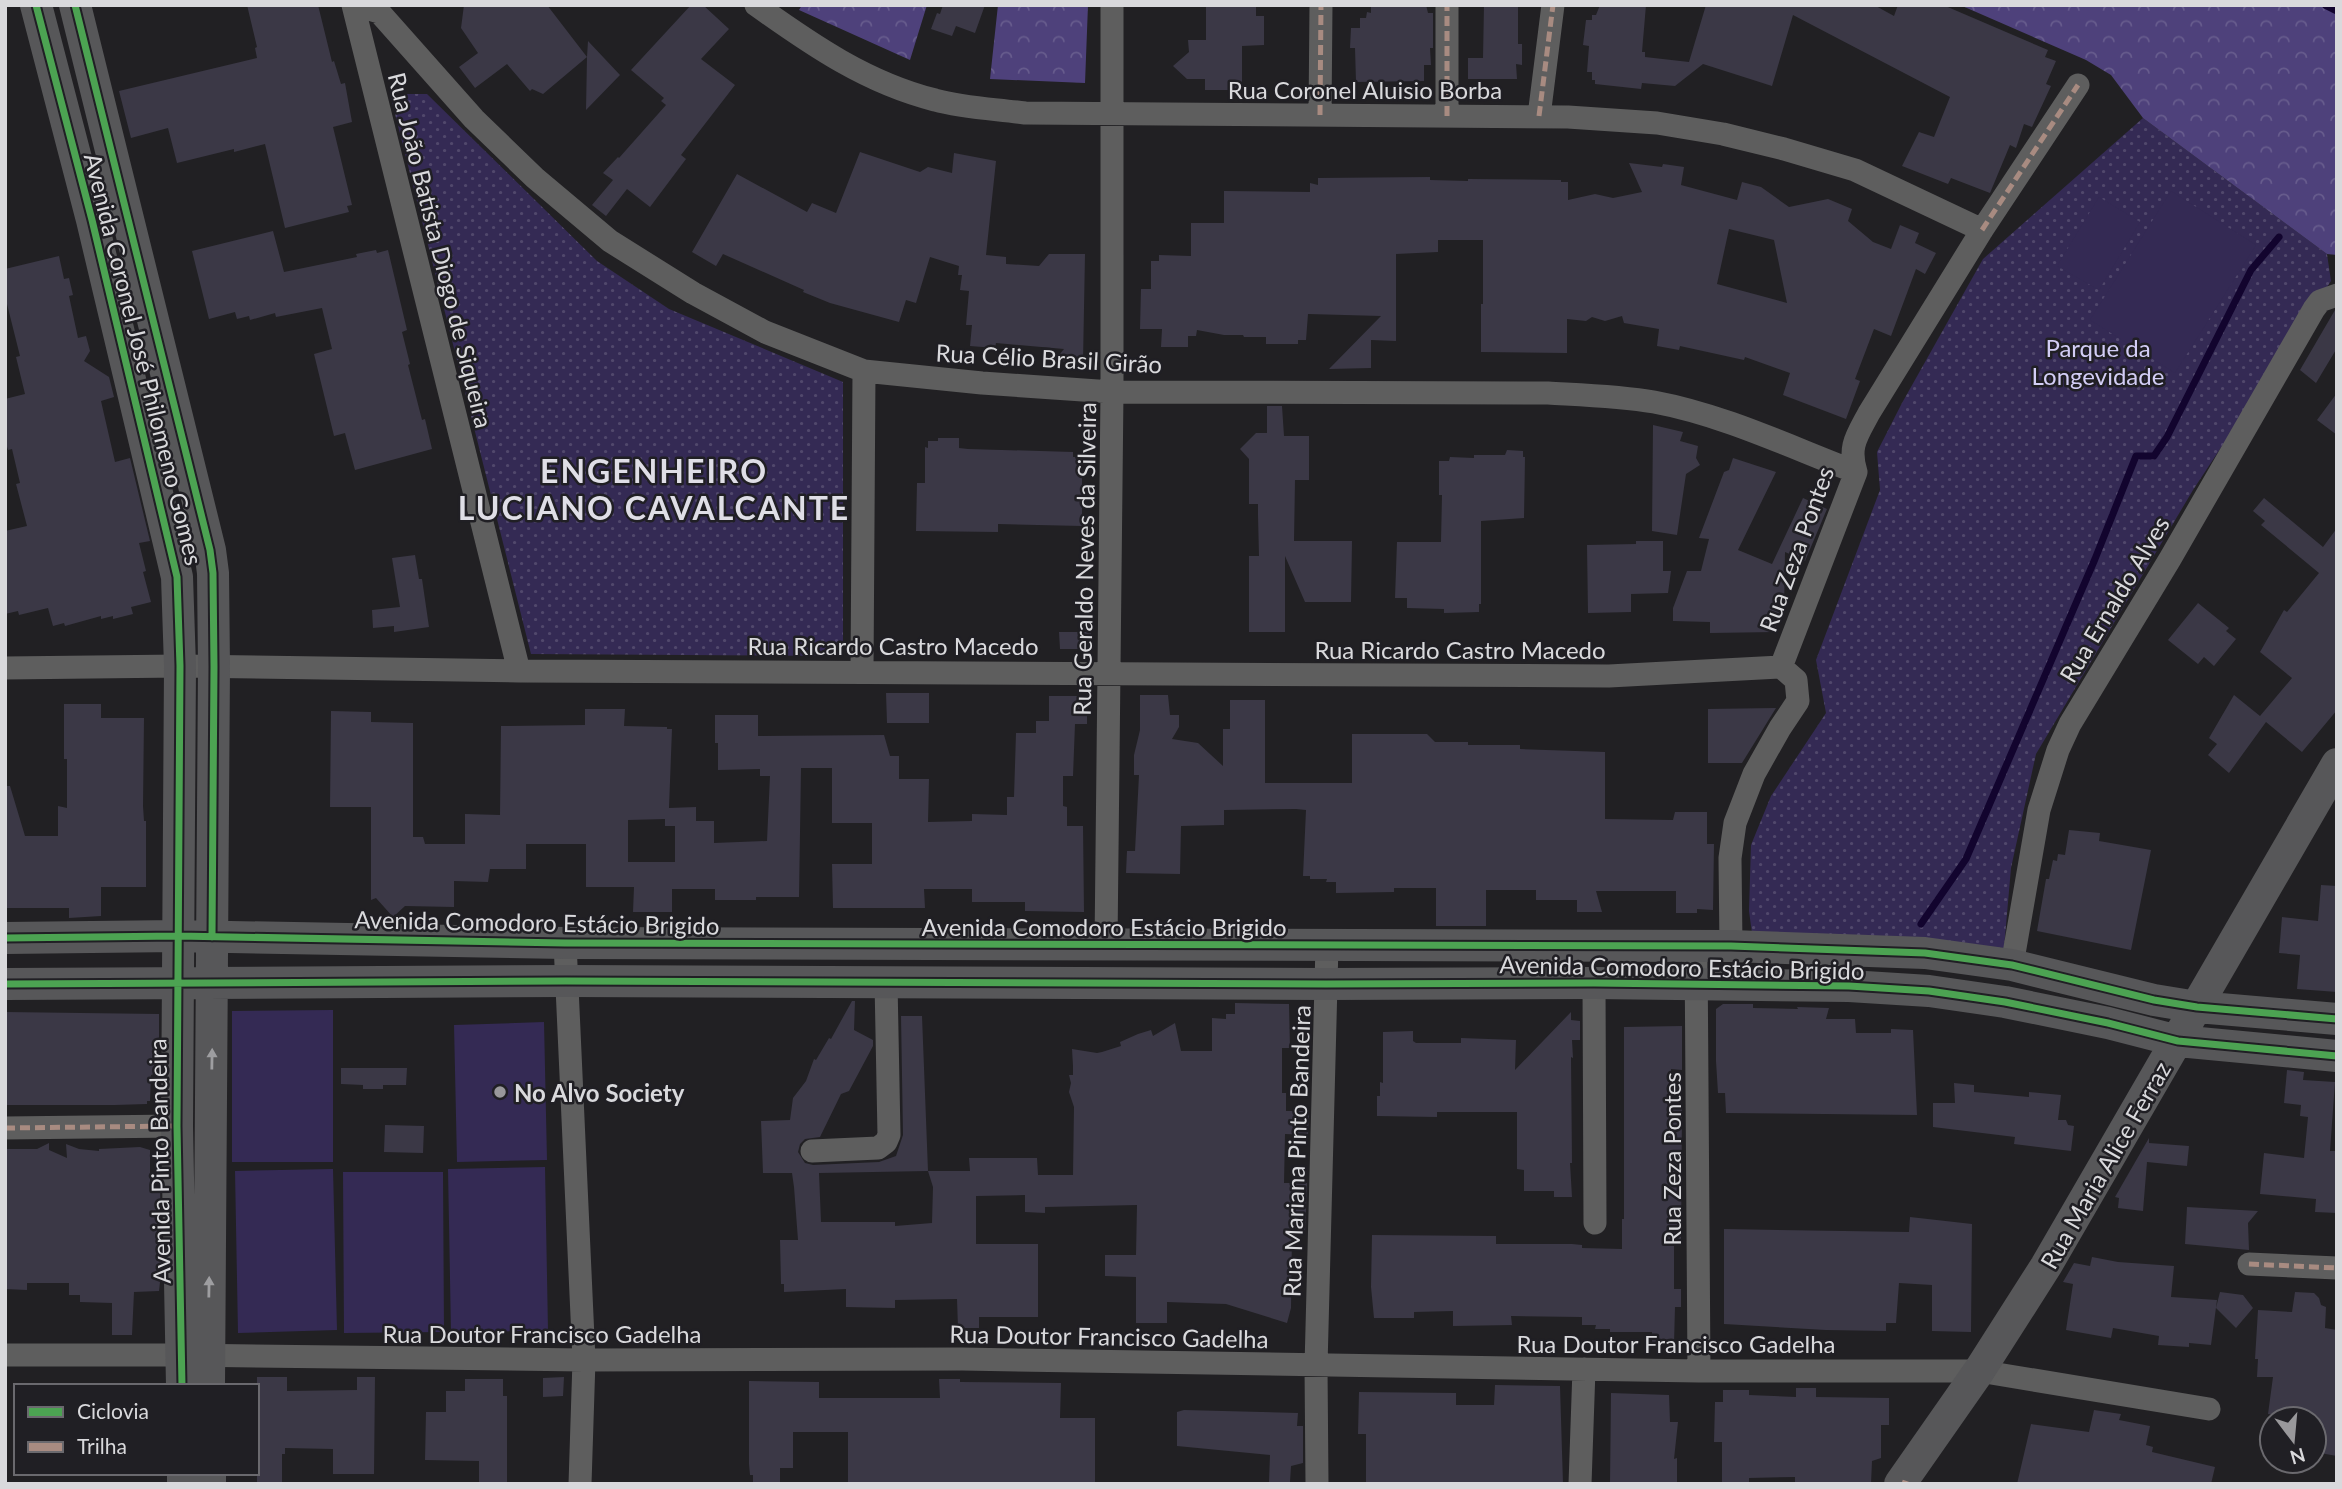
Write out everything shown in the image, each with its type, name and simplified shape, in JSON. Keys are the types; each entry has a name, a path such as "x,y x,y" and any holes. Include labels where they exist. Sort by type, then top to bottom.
{"main road":[{"name":"Avenida Coronel José Philomeno Gomes","path":"36,5 92,220 177,577 180,666 178,936"},
{"name":"Avenida Coronel José Philomeno Gomes","path":"75,5 210,550 213,573 214,667 212,937"},
{"path":"92,220 126,213"},
{"path":"158,490 192,481"},
{"name":"Rua Maria Alice Ferraz","path":"1903,1483 2046,1266 2337,764"},
{"name":"Avenida Comodoro Estácio Brigido","path":"5,938 178,936 565,943 1731,946 1925,953 2012,965 2154,1000 2197,1007 2337,1019"},
{"name":"Avenida Pinto Bandeira","path":"178,936 177,1126 199,1365"},
{"name":"Avenida Pinto Bandeira","path":"183,1384 199,1365 213,983 212,937"},
{"name":"Avenida Comodoro Estácio Brigido","path":"5,984 566,981 1849,986 1929,992 2005,1002 2178,1041 2337,1056"}],"street":[{"name":"Rua Célio Brasil Girão","path":"354,5 379,12 474,119 535,178 610,241 693,293 765,332 864,371 1112,392 1548,393 1610,397 1654,402 1707,415 1856,472"},
{"name":"Rua João Batista Diogo de Siqueira","path":"354,5 519,671"},
{"name":"Rua Coronel Aluisio Borba","path":"755,5 814,47 876,81 936,101 1025,113 1539,116 1657,123 1723,134 1855,170 1982,230"},
{"name":"Rua Geraldo Neves da Silveira","path":"1106,945 1112,392 1112,5"},
{"path":"1320,115 1321,5"},
{"path":"1447,5 1447,116"},
{"path":"1539,116 1553,5"},
{"name":"Rua Zeza Pontes","path":"1731,946 1730,858 1735,823 1754,774 1798,701 1797,680 1781,667 1856,472 1851,458 1853,443 1982,230 2078,85"},
{"name":"Rua Ernaldo Alves","path":"2012,965 2039,810 2047,778 2070,724 2170,559 2314,309 2320,301 2337,295"},
{"path":"862,672 864,371"},
{"name":"Rua Ricardo Castro Macedo","path":"5,667 1609,676 1781,667"},
{"path":"565,943 584,1360 580,1484"},
{"name":"Rua Mariana Pinto Bandeira","path":"1317,1484 1316,1366 1326,945"},
{"name":"Rua Zeza Pontes","path":"1696,946 1699,1371"},
{"path":"812,1151 878,1148 886,1142 889,1135 886,982"},
{"path":"1594,983 1595,1223"},
{"path":"5,1128 177,1126"},
{"path":"2249,1264 2337,1268"},
{"name":"Rua Doutor Francisco Gadelha","path":"5,1355 199,1365 962,1359 1699,1371 1979,1371 2209,1409"},
{"path":"1580,1484 1584,1369"}],"green space":[{"path":"802,5 927,5 910,60 799,10"},
{"path":"998,5 1088,5 1085,83 990,79"},
{"path":"1960,5 2337,5 2337,255 2327,254 2143,118 2111,75 2086,60"},
{"path":"404,94 427,94 597,261 669,309 843,382 843,656 531,654 391,98"},
{"name":"Parque da Longevidade","path":"2143,118 2327,254 2331,281 2193,490 2036,754 2011,868 2004,948 1752,933 1749,911 1751,845 1771,796 1826,713 1816,660 1880,490 1877,452 1983,259"},
{"path":"2171,191 2256,245 2175,373 2090,320"},
{"path":"2099,197 2140,222 2099,290 2057,266"},
{"path":"333,1010 333,1162 232,1162 232,1011"},
{"name":"No Alvo Society","path":"544,1022 547,1160 457,1162 454,1025"},
{"path":"545,1167 548,1330 451,1333 448,1169"},
{"path":"333,1169 337,1330 238,1333 235,1171"},
{"path":"343,1172 443,1172 444,1332 344,1333"}],"building":[{"path":"247,5 318,5 332,62 334,61 341,84 345,83 352,122 333,127 352,205 347,206 349,212 285,228 265,144 177,163 168,128 131,138 119,91 257,58"},
{"path":"464,5 547,5 587,57 543,94 532,89 530,91 507,64 475,88 459,67 478,53 461,28"},
{"path":"691,5 703,5 729,29 701,59 735,85 681,155 686,159 650,207 627,189 606,216 592,205 613,180 603,173 666,105 661,101 664,98 631,70"},
{"path":"943,5 985,5 975,33 956,26 952,36 931,29"},
{"path":"1256,5 1256,16 1264,16 1264,45 1242,46 1242,90 1205,90 1205,79 1187,79 1173,66 1189,52 1188,40 1206,40 1206,6"},
{"path":"1371,5 1426,5 1428,13 1433,13 1431,65 1424,65 1424,81 1356,82 1355,48 1350,48 1351,28 1360,28 1360,18 1366,18 1367,12 1371,13"},
{"path":"1484,5 1518,5 1518,44 1522,44 1522,65 1516,64 1517,79 1468,79 1468,58 1483,58"},
{"path":"1600,5 1646,5 1642,52 1645,52 1645,57 1689,62 1706,5 1874,5 1894,16 1898,5 1943,5 2048,50 2045,57 2056,61 2046,84 2051,86 2032,127 2024,124 2016,148 2010,145 1990,193 1951,178 1948,184 1902,166 1919,132 1934,137 1950,97 1793,15 1772,86 1703,64 1675,86 1642,83 1641,89 1595,84 1592,72 1587,72 1589,46 1583,45 1586,20 1592,20 1592,15 1596,15"},
{"path":"588,41 620,75 586,110"},
{"path":"860,152 920,172 928,167 952,173 954,153 996,161 986,255 1006,257 1006,264 1039,266 1049,254 1085,254 1083,362 1054,361 1064,349 996,343 995,348 970,346 972,325 966,325 969,291 960,290 962,275 958,275 959,266 930,257 916,303 906,300 899,322 830,303 723,254 716,266 692,252 737,174 807,212 812,203 836,213"},
{"path":"1629,163 1684,167 1681,185 1737,200 1742,182 1761,187 1789,207 1828,199 1852,209 1848,221 1873,242 1891,249 1900,225 1919,233 1915,243 1936,253 1925,274 1916,269 1891,336 1874,329 1855,379 1860,381 1846,419 1783,395 1790,373 1745,357 1744,360 1680,346 1679,350 1657,346 1659,329 1624,323 1622,316 1605,321 1592,317 1586,321 1567,319 1567,353 1481,352 1483,240 1438,240 1438,252 1396,254 1396,341 1371,340 1371,368 1329,369 1381,316 1308,314 1306,340 1298,340 1298,344 1266,344 1266,337 1224,335 1197,330 1196,336 1188,336 1188,347 1161,347 1162,329 1140,329 1141,289 1151,289 1151,261 1159,261 1159,255 1191,256 1191,223 1224,223 1224,191 1310,192 1310,183 1318,185 1318,178 1430,177 1430,180 1468,181 1561,180 1568,182 1568,200 1595,194 1613,198 1642,192","holes":["1729,229 1774,240 1787,303 1717,284"]},
{"path":"273,231 284,272 357,257 356,254 388,250 407,330 402,332 410,364 408,365 432,449 355,470 345,433 334,436 314,354 332,349 322,308 276,317 275,313 250,320 249,316 237,319 235,312 209,319 192,251"},
{"path":"59,256 64,279 69,278 73,295 69,296 78,338 86,336 90,351 84,361 109,377 114,397 101,401 115,462 130,458 150,541 139,543 151,602 131,607 133,614 113,619 113,616 101,619 101,616 65,626 64,623 53,626 48,608 19,615 18,611 5,614 5,531 27,526 16,484 20,483 12,449 8,450 5,440 5,399 25,394 16,357 20,356 5,296 5,269"},
{"path":"2335,310 2337,348 2316,383 2300,370"},
{"path":"2337,393 2337,435 2317,420"},
{"path":"1267,406 1282,406 1284,436 1309,436 1309,480 1295,480 1294,541 1352,541 1351,602 1305,602 1285,556 1285,632 1249,632 1249,556 1259,556 1258,504 1249,504 1249,459 1240,449 1256,433 1267,433"},
{"path":"1653,425 1683,432 1680,441 1698,446 1696,458 1700,465 1686,474 1677,535 1652,531"},
{"path":"938,438 959,438 959,448 1073,452 1073,457 1082,457 1082,526 998,524 998,532 916,531 917,483 925,483 925,447 928,448 928,441 938,441"},
{"path":"1507,450 1523,451 1525,457 1524,518 1481,521 1479,612 1444,613 1444,609 1407,608 1407,598 1395,598 1397,542 1441,542 1442,495 1439,495 1439,461 1449,461 1450,457 1505,455"},
{"path":"1733,458 1776,472 1738,550 1772,564 1803,498 1827,509 1805,561 1785,552 1784,611 1781,619 1777,619 1775,632 1710,633 1710,622 1673,621 1673,608 1687,571 1701,571 1709,539 1699,538 1724,472 1729,470"},
{"path":"2264,498 2323,547 2337,528 2337,710 2302,752 2266,722 2229,773 2208,755 2217,744 2209,738 2234,695 2260,716 2292,678 2260,652 2284,610 2287,612 2319,573 2261,525 2265,521 2253,511"},
{"path":"1636,541 1663,541 1663,571 1671,571 1668,593 1631,594 1631,612 1588,613 1587,545 1636,544"},
{"path":"415,555 419,579 422,579 429,627 394,632 394,626 373,628 372,610 400,607 392,558"},
{"path":"2198,603 2229,628 2226,631 2236,639 2214,666 2204,657 2198,664 2168,640"},
{"path":"1059,632 1091,632 1091,649 1060,649"},
{"path":"886,693 929,693 929,723 887,723"},
{"path":"1140,695 1168,695 1170,715 1179,715 1179,727 1172,739 1198,743 1223,766 1223,729 1230,729 1230,700 1265,700 1265,783 1352,783 1352,734 1427,734 1435,742 1605,752 1605,819 1673,820 1675,812 1707,812 1707,844 1714,844 1713,910 1697,909 1697,913 1676,913 1676,891 1596,891 1602,912 1577,912 1577,900 1536,900 1536,890 1486,890 1486,926 1436,926 1436,888 1336,893 1336,882 1303,876 1306,810 1296,809 1224,810 1224,825 1181,826 1180,874 1126,873 1127,851 1135,851 1139,775 1134,775 1134,755 1140,730"},
{"path":"1049,696 1083,696 1083,701 1087,701 1087,724 1075,724 1073,776 1063,776 1063,806 1067,807 1067,826 1083,826 1084,912 1025,911 1025,902 972,902 972,889 924,889 925,908 833,908 832,864 872,864 872,823 832,823 832,768 801,768 799,897 715,900 715,889 672,889 672,912 633,912 634,887 586,887 586,844 526,844 526,869 490,869 488,882 454,881 454,907 405,906 393,917 376,898 371,900 371,807 330,807 331,711 371,712 371,722 413,723 413,837 423,837 425,844 465,844 465,814 500,815 501,726 585,725 585,709 625,709 624,726 672,729 669,808 696,807 696,821 714,821 714,843 767,841 770,776 760,776 760,769 718,770 715,715 758,715 758,736 884,735 890,756 899,756 899,779 929,779 928,822 972,821 972,814 1007,815 1007,797 1014,797 1016,733 1036,733 1036,721 1049,721","holes":["665,819 665,826 675,826 675,862 628,862 628,820"]},
{"path":"64,704 101,704 101,718 144,718 146,887 101,887 101,916 69,918 69,908 5,908 5,786 10,786 25,836 58,836 58,806 67,808"},
{"path":"1776,708 1742,763 1708,763 1708,709"},
{"path":"2069,830 2100,833 2099,841 2151,850 2131,950 2037,931 2046,879 2049,879 2053,860 2057,861 2058,854 2065,855"},
{"path":"2321,885 2337,886 2337,992 2297,989 2300,955 2279,953 2282,917 2318,921"},
{"path":"852,1001 855,1001 854,1030 873,1040 873,1046 849,1091 841,1094 820,1137 805,1139 800,1144 798,1152 805,1163 813,1165 879,1162 896,1156 903,1135 901,1016 922,1016 928,1171 970,1171 969,1158 1037,1158 1038,1175 1073,1175 1074,1107 1069,1092 1069,1075 1073,1075 1072,1049 1102,1052 1121,1046 1120,1042 1138,1034 1151,1030 1153,1036 1175,1023 1181,1051 1212,1051 1212,1018 1226,1019 1226,1014 1235,1014 1235,1003 1289,1004 1290,1048 1282,1048 1282,1093 1286,1093 1286,1111 1309,1111 1308,1135 1285,1134 1284,1183 1307,1183 1305,1234 1292,1234 1291,1308 1287,1323 1226,1304 1167,1302 1167,1323 1136,1323 1136,1277 1105,1276 1105,1255 1136,1255 1137,1205 1045,1207 1045,1213 1025,1212 1025,1195 976,1196 976,1244 1038,1244 1038,1317 979,1317 979,1328 958,1328 957,1299 895,1300 895,1308 846,1307 846,1289 784,1292 784,1284 781,1284 780,1240 798,1240 794,1187 792,1173 763,1173 761,1121 790,1120 793,1098 806,1081 814,1059 816,1060 829,1038 831,1039","holes":["928,1171 933,1187 932,1223 895,1226 895,1222 821,1222 819,1173"]},
{"path":"1723,1004 1753,1004 1753,1008 1829,1008 1826,1019 1855,1019 1856,1033 1891,1033 1891,1029 1913,1030 1917,1115 1726,1113 1725,1093 1718,1093 1716,1061 1716,1009"},
{"path":"5,1012 159,1014 159,1072 151,1075 150,1101 147,1101 147,1104 115,1105 5,1105"},
{"path":"1571,1012 1571,1020 1580,1021 1580,1040 1572,1040 1573,1058 1571,1057 1572,1197 1554,1197 1554,1191 1524,1191 1524,1170 1517,1169 1517,1112 1437,1112 1437,1117 1377,1116 1377,1096 1380,1096 1380,1082 1383,1083 1383,1032 1413,1031 1413,1041 1416,1043 1461,1043 1461,1038 1516,1040 1515,1070"},
{"path":"1682,1026 1682,1070 1671,1069 1672,1107 1682,1107 1681,1239 1674,1239 1674,1289 1681,1289 1681,1307 1675,1307 1674,1344 1652,1343 1652,1332 1610,1332 1610,1329 1595,1329 1596,1325 1582,1325 1582,1317 1511,1316 1512,1325 1453,1326 1453,1311 1414,1312 1414,1318 1374,1318 1371,1287 1372,1235 1496,1236 1496,1244 1572,1244 1582,1245 1582,1248 1622,1249 1624,1027"},
{"path":"341,1068 407,1068 406,1085 383,1085 383,1089 363,1089 363,1085 341,1084"},
{"path":"2287,1070 2304,1072 2303,1080 2335,1082 2330,1151 2337,1151 2337,1213 2315,1212 2316,1199 2260,1194 2264,1153 2304,1158 2308,1117 2300,1116 2301,1105 2284,1103"},
{"path":"1954,1083 1974,1085 1974,1092 2029,1097 2029,1092 2061,1095 2058,1120 2066,1120 2068,1125 2074,1126 2071,1151 2014,1144 2015,1137 1933,1127 1933,1103 1955,1103"},
{"path":"385,1125 424,1126 423,1153 384,1152"},
{"path":"2149,1138 2149,1143 2189,1146 2187,1166 2147,1162 2143,1211 2118,1208 2119,1198 2115,1197"},
{"path":"49,1143 49,1150 67,1158 66,1144 79,1149 99,1151 140,1147 150,1150 150,1186 160,1186 162,1282 159,1291 134,1292 132,1335 112,1335 112,1303 80,1302 80,1295 69,1295 69,1283 27,1283 27,1290 5,1289 5,1149 37,1149"},
{"path":"2187,1207 2258,1211 2248,1223 2249,1250 2185,1244"},
{"path":"1910,1217 1972,1224 1971,1332 1932,1331 1932,1285 1899,1283 1896,1323 1886,1323 1886,1331 1724,1324 1724,1229 1909,1232"},
{"path":"2092,1257 2118,1262 2174,1266 2171,1297 2217,1300 2211,1345 2158,1345 2159,1336 2113,1328 2111,1338 2066,1330 2073,1284 2063,1282 2074,1263 2090,1266"},
{"path":"2220,1292 2243,1295 2253,1308 2236,1328 2216,1308"},
{"path":"2295,1292 2314,1293 2321,1305 2326,1307 2325,1328 2337,1330 2337,1456 2328,1454 2328,1405 2269,1405 2273,1377 2257,1377 2258,1359 2255,1359 2258,1310 2292,1312"},
{"path":"257,1377 287,1377 287,1391 357,1390 357,1377 375,1377 374,1474 333,1474 333,1449 285,1448 285,1454 282,1454 282,1484 257,1484"},
{"path":"564,1377 563,1396 543,1397 543,1378"},
{"path":"465,1379 503,1379 503,1396 507,1396 507,1484 479,1484 479,1461 425,1460 426,1412 446,1412 446,1391 465,1391"},
{"path":"939,1379 960,1379 960,1382 1061,1383 1060,1418 1095,1418 1095,1484 848,1484 848,1432 793,1432 793,1468 780,1468 780,1484 753,1484 749,1464 749,1381 819,1382 819,1398 940,1398"},
{"path":"1495,1385 1560,1386 1563,1484 1366,1484 1366,1434 1358,1434 1359,1392 1456,1393 1456,1405 1494,1405"},
{"path":"1796,1388 1816,1388 1816,1397 1889,1398 1889,1425 1881,1425 1881,1458 1872,1461 1871,1484 1795,1484 1795,1477 1749,1478 1749,1484 1722,1484 1722,1442 1714,1442 1715,1402 1723,1402 1723,1390 1749,1390 1749,1395 1796,1397"},
{"path":"1611,1393 1669,1395 1670,1422 1678,1422 1674,1459 1677,1458 1677,1484 1610,1484"},
{"path":"2094,1410 2121,1414 2119,1420 2150,1426 2146,1445 2153,1447 2152,1452 2215,1467 2211,1484 2017,1484 2031,1424 2089,1432"},
{"path":"1177,1412 1298,1413 1297,1426 1303,1426 1303,1463 1291,1466 1290,1482 1269,1482 1270,1455 1177,1446"}],"waterway":[{"path":"2325,5 2337,11"},
{"path":"1921,924 1966,859 2095,559 2136,456 2154,456 2167,437 2251,270 2279,237"}],"marked path":[{"path":"1320,115 1321,5"},
{"path":"1447,5 1447,116"},
{"path":"1539,116 1553,5"},
{"path":"1982,230 2078,85"},
{"path":"5,1128 177,1126"},
{"path":"2249,1264 2337,1268"},
{"path":"1902,1482 1908,1484"}],"cycle path":[{"path":"36,5 92,220 177,577 180,666 177,1126 182,1384"},
{"path":"75,5 210,550 213,573 214,667 212,937"},
{"path":"5,938 178,936 565,943 1731,946 1925,953 2012,965 2154,1000 2197,1007 2337,1019"},
{"path":"5,984 566,981 1849,986 1929,991 2005,1002 2108,1023 2178,1041 2337,1056"}],"place":[{"name":"No Alvo Society","path":"500,1092"}],"district":[{"name":"ENGENHEIRO LUCIANO CAVALCANTE","path":"654,488"}]}
